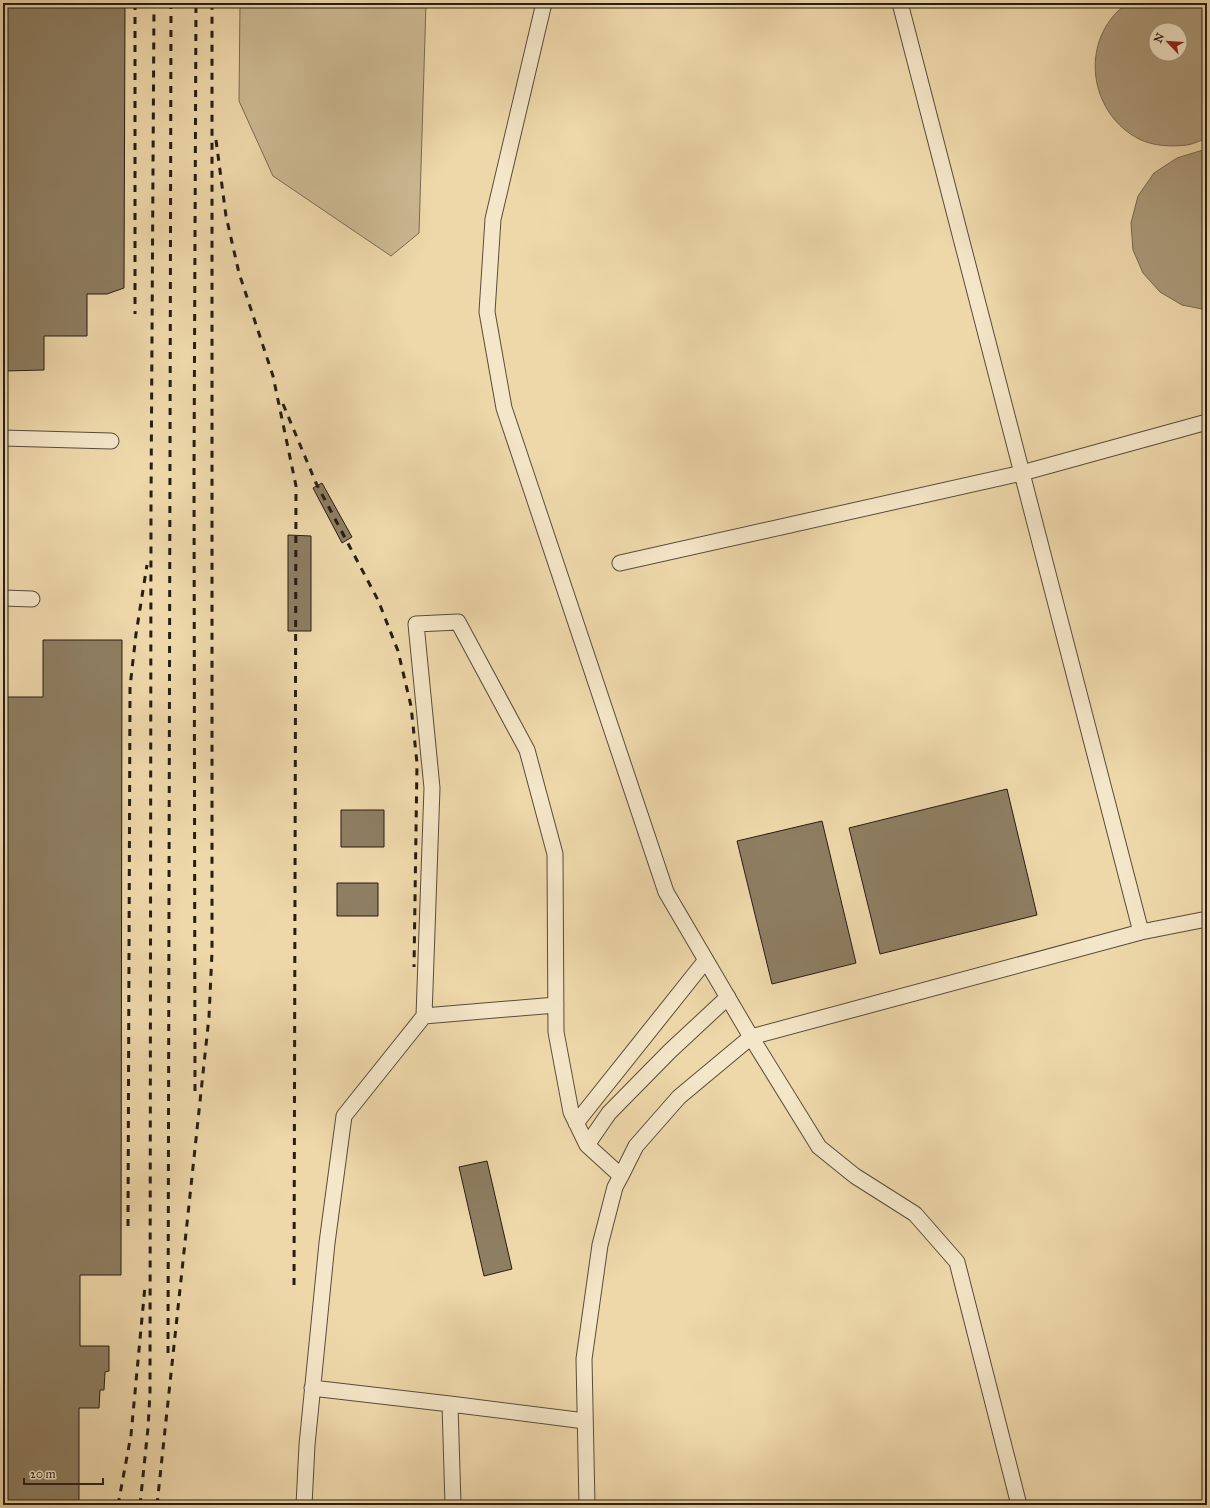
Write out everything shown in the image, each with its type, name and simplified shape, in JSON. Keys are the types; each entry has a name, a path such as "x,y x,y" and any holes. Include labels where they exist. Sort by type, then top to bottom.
{"lane":[{"path":"544,3 493,219 487,312 504,408 666,892 751,1037 819,1147 855,1176 915,1214 957,1262 1019,1505"},
{"path":"900,3 1140,932"},
{"path":"620,563 1022,473 1207,422"},
{"path":"3,438 111,441"},
{"path":"3,598 32,599"},
{"path":"304,1505 312,1388 327,1243 344,1116 424,1016 432,788 416,624 458,622 527,750 555,854 556,1032 571,1112 587,1145 621,1176"},
{"path":"587,1505 584,1359 599,1253 615,1187 636,1146 678,1097 751,1037 1140,932 1207,918"},
{"path":"576,1124 706,960"},
{"path":"587,1145 609,1113 670,1051 728,997"},
{"path":"424,1016 556,1004"},
{"path":"312,1388 585,1421"},
{"path":"450,1404 453,1505"}],"shaded area":[{"path":"240,3 426,3 419,233 391,256 273,176 239,101"},
{"path":"1130,3 1207,3 1207,138 1192,144 1181,146 1168,146 1150,143 1139,139 1123,128 1111,114 1102,98 1096,81 1095,63 1098,44 1105,27 1120,9"},
{"path":"1203,150 1207,151 1207,310 1182,305 1160,292 1143,273 1133,250 1131,223 1138,196 1154,173 1177,158"}],"building":[{"path":"3,3 125,3 124,288 107,294 87,294 87,336 44,336 44,370 3,371"},
{"path":"322,483 352,537 342,543 313,488"},
{"path":"288,535 311,536 311,631 288,631"},
{"path":"43,640 122,640 121,1275 80,1275 80,1346 109,1346 109,1371 105,1372 104,1390 100,1390 99,1408 79,1408 79,1505 3,1505 3,697 43,697"},
{"path":"1007,789 1037,915 880,954 849,828"},
{"path":"341,810 384,810 384,847 341,847"},
{"path":"822,821 856,963 772,984 737,841"},
{"path":"337,883 378,883 378,916 337,916"},
{"path":"487,1161 512,1269 484,1276 459,1167"}],"railway":[{"path":"135,3 135,314"},
{"path":"140,1505 150,1393 151,505 154,3"},
{"path":"168,1353 171,3"},
{"path":"195,1091 194,473 196,3"},
{"path":"157,1505 209,1017 212,952 212,3"},
{"path":"216,140 226,216 239,273 273,376 296,486 294,1292"},
{"path":"283,404 316,483 378,600 398,651 411,706 417,763 414,967"},
{"path":"128,1226 130,687 136,634 147,565"},
{"path":"118,1505 131,1435 145,1286"}]}
